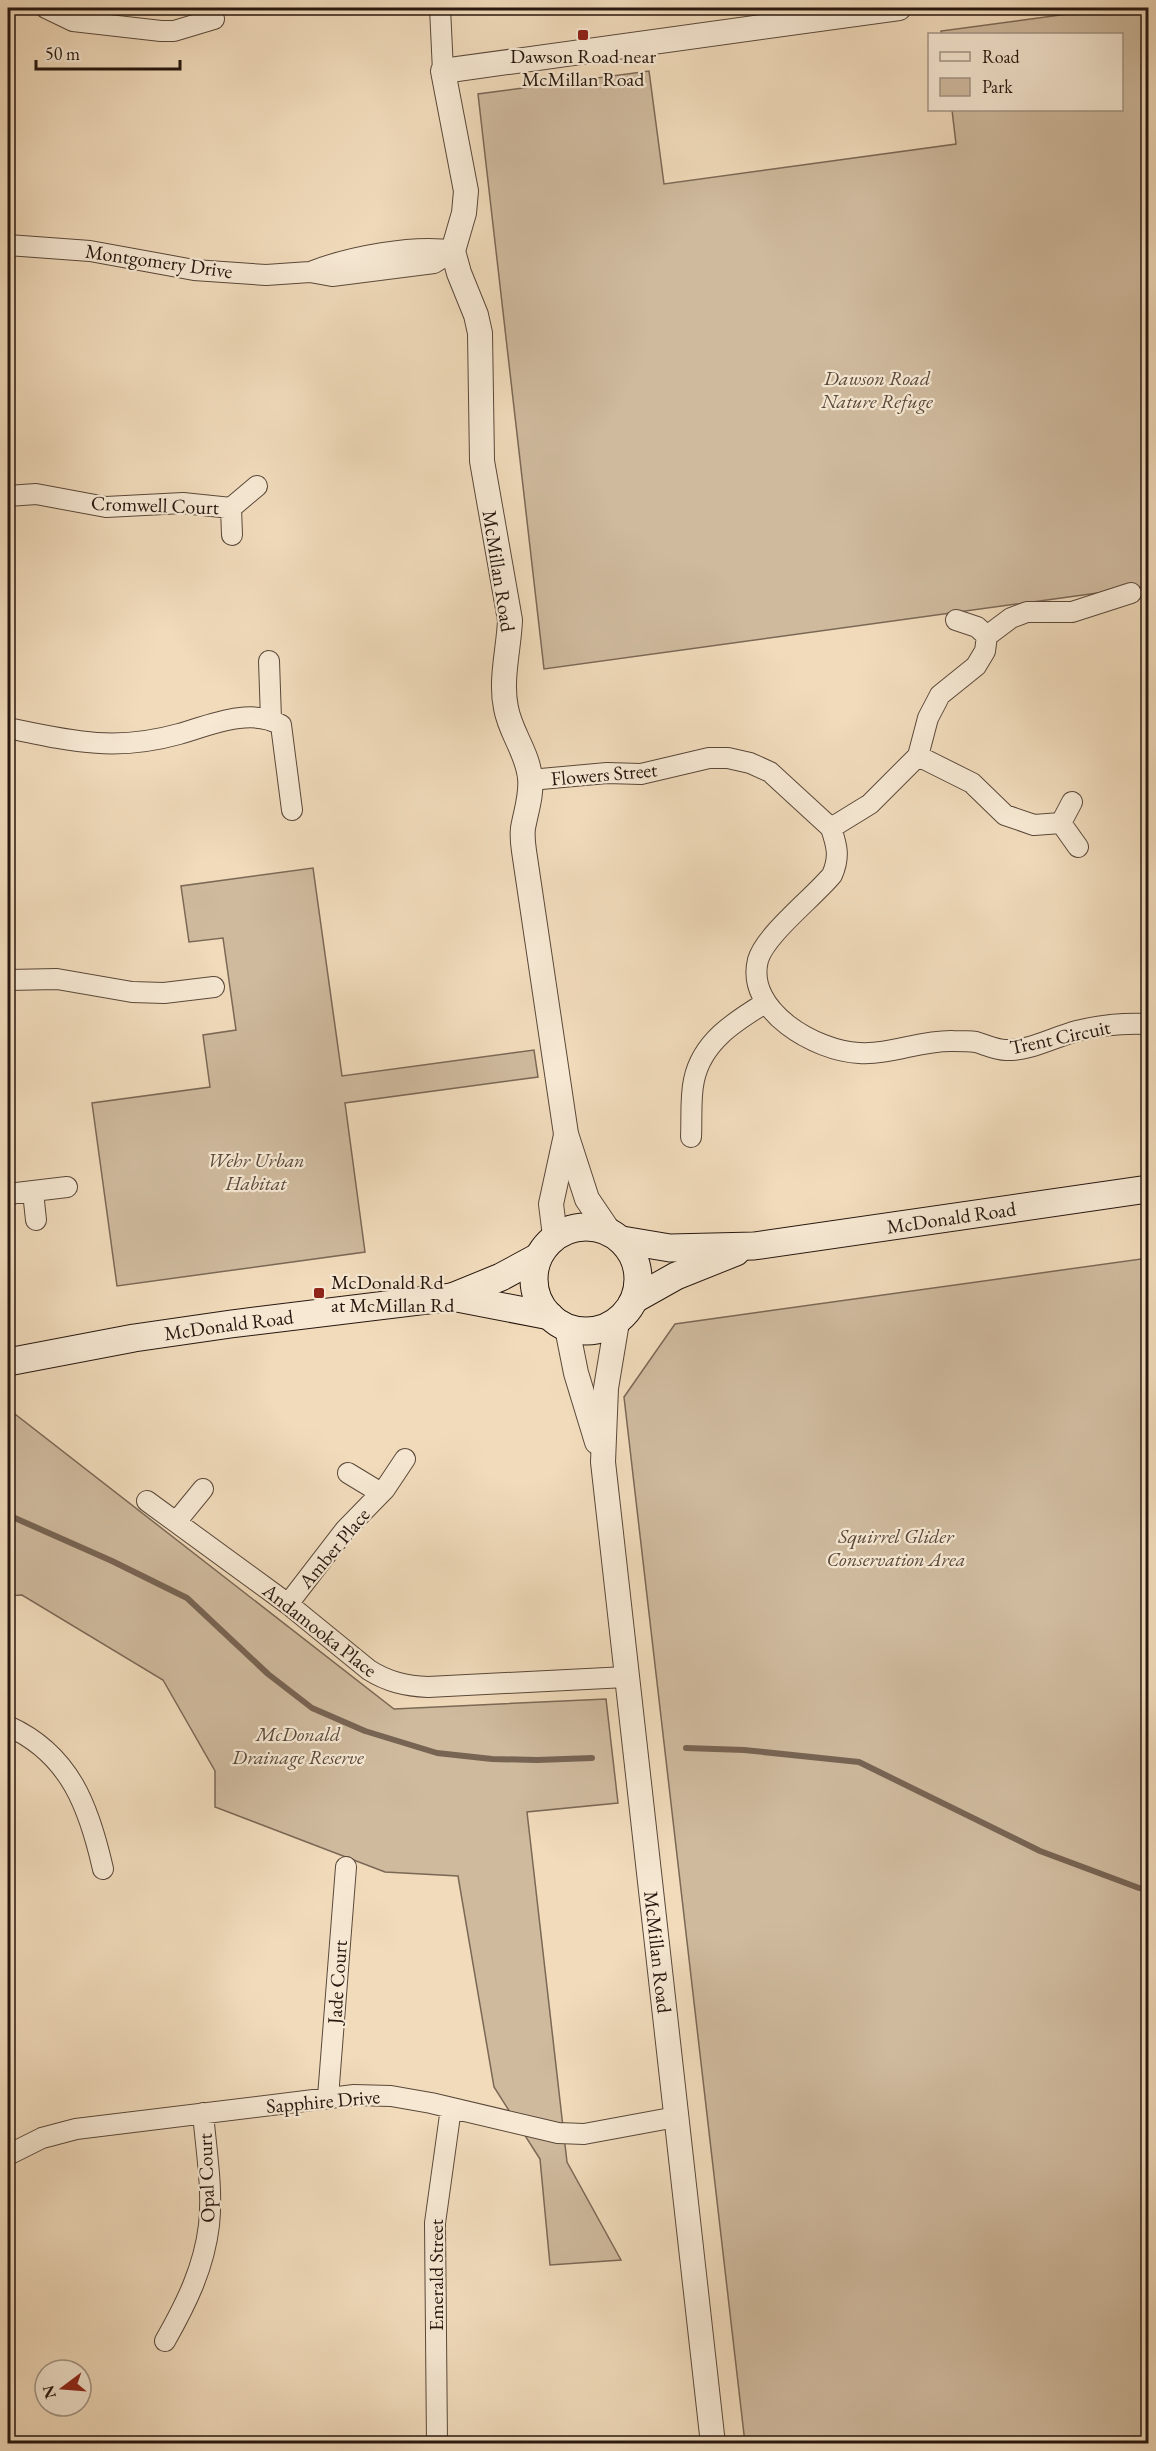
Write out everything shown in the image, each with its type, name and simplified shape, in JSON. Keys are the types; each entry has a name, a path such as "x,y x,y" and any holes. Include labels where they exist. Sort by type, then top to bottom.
{"main road":[{"name":"McDonald Road","path":"615,1235 670,1248 754,1246 1149,1189"},
{"path":"590,1226 615,1235 632,1253 638,1268 639,1284 628,1312 617,1322 602,1329 584,1331 558,1322 540,1304 535,1289 534,1273 538,1257 555,1236 572,1228 590,1226"},
{"name":"McDonald Road","path":"635,1299 675,1276 754,1246"},
{"name":"McDonald Road","path":"8,1362 134,1338 452,1297 501,1277 538,1257"},
{"name":"McDonald Road","path":"452,1297 558,1322"}],"street":[{"path":"46,8 73,21 161,31 174,31 214,19"},
{"path":"440,8 443,71 466,191 464,213 453,250"},
{"path":"443,71 899,8"},
{"name":"Montgomery Drive","path":"8,245 101,252 194,270 266,275 310,272 337,262 433,247 453,250"},
{"name":"McMillan Road","path":"453,250 480,333 482,461 510,620 509,646 504,675 505,706 510,725 528,763 530,780 523,830 524,851 566,1134 587,1199 615,1235"},
{"name":"Cromwell Court","path":"8,496 36,494 106,507 183,503 231,508 257,486"},
{"name":"Cromwell Court","path":"231,508 232,535"},
{"path":"691,1137 702,1119 694,1081 700,1061 713,1040 729,1026 765,1003 761,998 756,979 758,959 767,942 832,875 838,861 831,828 870,804 918,756 928,718 940,694 976,666 985,651 987,636 1011,618 1027,612 1072,612 1131,593"},
{"path":"956,620 977,627 987,636"},
{"path":"270,661 271,719"},
{"path":"8,728 67,740 126,744 153,741 222,721 249,718 271,719 281,726 292,810"},
{"path":"918,756 972,783 1005,815 1034,825 1061,823"},
{"name":"Flowers Street","path":"530,780 607,773 641,774 710,758 728,758 750,763 770,772 831,828"},
{"path":"1061,823 1072,802"},
{"path":"1061,823 1078,847"},
{"path":"8,980 57,979 132,992 164,993 214,987"},
{"name":"Trent Circuit","path":"765,1003 772,1013 813,1041 835,1049 858,1053 879,1052 932,1041 974,1042 1007,1050 1024,1048 1077,1031 1102,1026 1149,1024"},
{"name":"McMillan Road","path":"555,1236 552,1204 566,1134"},
{"path":"8,1194 67,1187"},
{"path":"33,1192 36,1220"},
{"name":"McMillan Road","path":"558,1322 603,1462"},
{"name":"McMillan Road","path":"617,1322 606,1388 603,1462 713,2444"},
{"name":"Amber Place","path":"288,1604 345,1530 381,1493 405,1459"},
{"name":"Amber Place","path":"348,1473 381,1493"},
{"path":"176,1522 203,1489"},
{"name":"Andamooka Place","path":"147,1500 288,1604 382,1678 411,1686 626,1677"},
{"path":"8,1726 39,1744 58,1761 73,1781 85,1805 103,1869"},
{"name":"Jade Court","path":"328,2097 346,1867"},
{"name":"Sapphire Drive","path":"8,2155 42,2138 76,2129 328,2097 391,2096 558,2133 584,2134 676,2117"},
{"name":"Emerald Street","path":"437,2444 435,2223 452,2108"},
{"name":"Opal Court","path":"165,2341 188,2300 210,2223 202,2113"}],"green space":[{"name":"Dawson Road Nature Refuge","path":"1112,8 1148,8 1148,586 544,669 478,94 649,71 664,184 956,144 952,111 1123,111 1123,33 942,33 941,31"},
{"name":"Wehr Urban Habitat","path":"313,868 342,1076 534,1050 538,1077 345,1103 365,1252 117,1286 92,1103 210,1087 203,1035 236,1030 223,938 189,942 181,886"},
{"name":"Squirrel Glider Conservation Area","path":"1148,1258 1148,2443 745,2443 624,1397 675,1324"},
{"name":"McDonald Drainage Reserve","path":"8,1411 11,1411 394,1709 606,1699 618,1803 527,1812 567,2162 621,2260 550,2265 540,2159 494,2087 458,1876 385,1872 215,1807 215,1771 163,1680 22,1595 8,1596"}],"waterway":[{"path":"8,1515 112,1561 187,1598 268,1674 312,1708 365,1731 437,1753 492,1759 592,1758"},
{"path":"686,1748 744,1750 859,1762 1040,1851 1139,1888 1148,1889"}],"place":[{"name":"Dawson Road near McMillan Road","path":"583,35"},
{"name":"McDonald Rd at McMillan Rd","path":"319,1293"}]}
